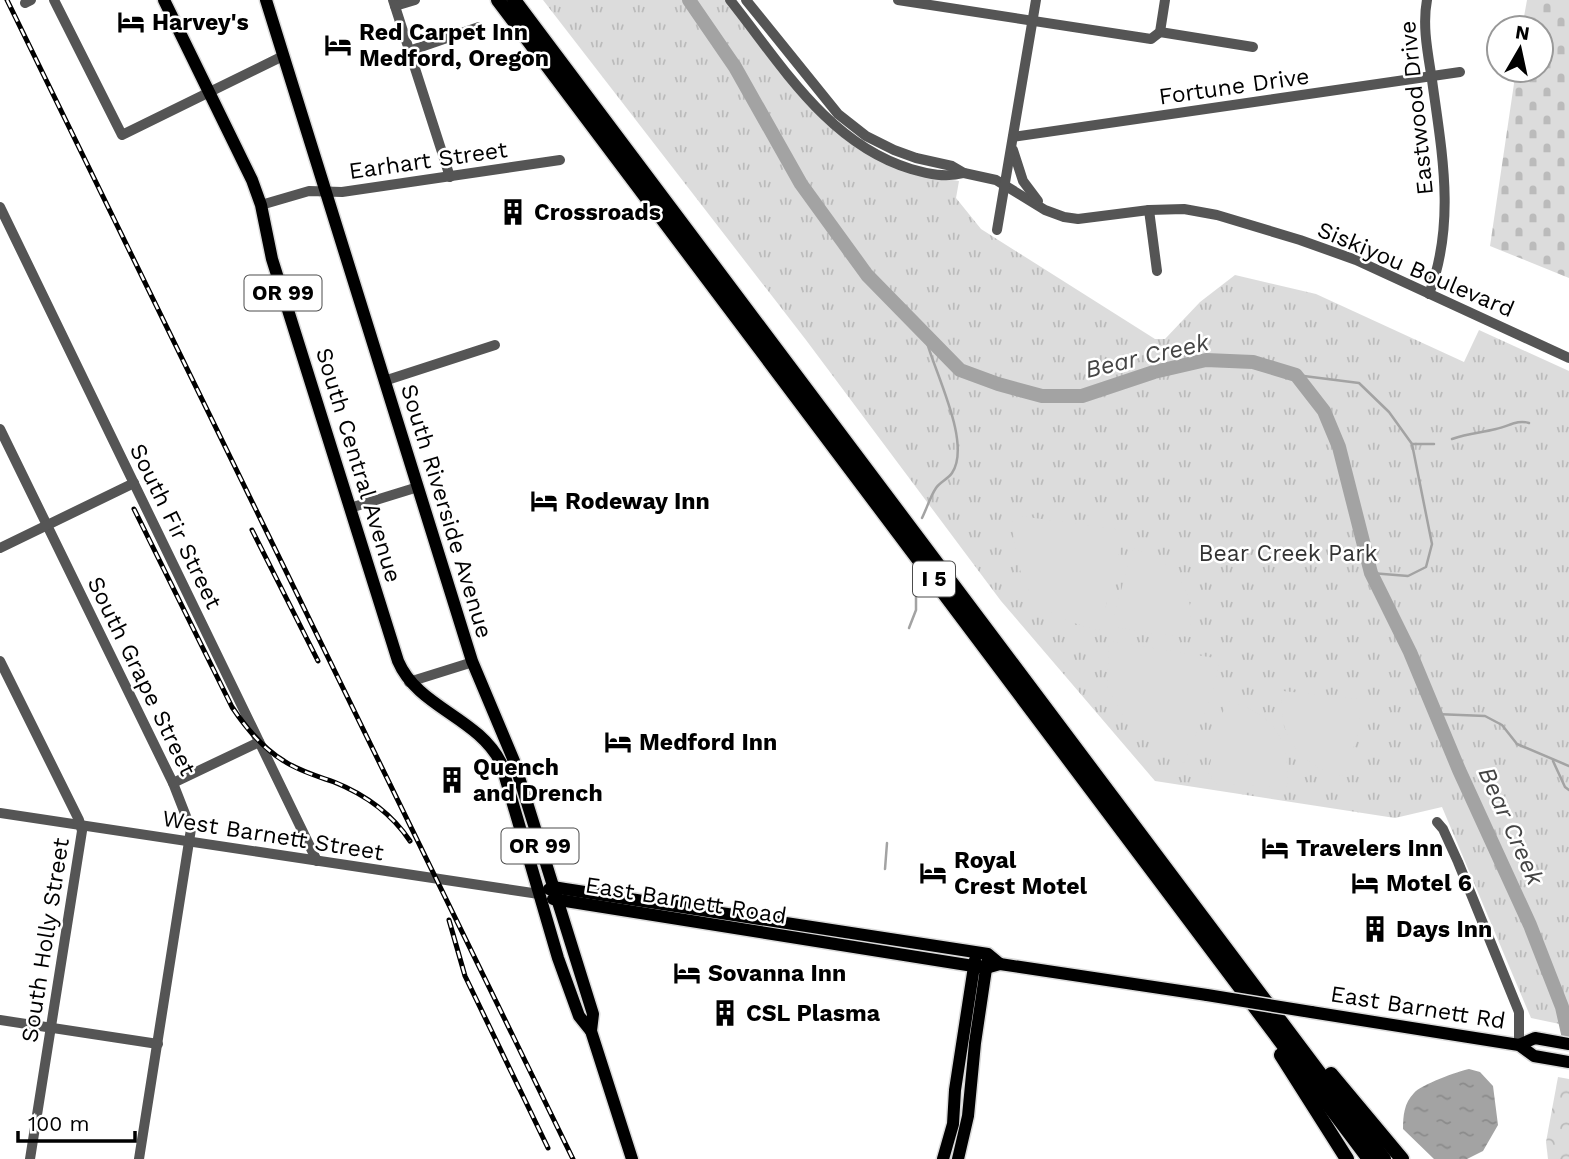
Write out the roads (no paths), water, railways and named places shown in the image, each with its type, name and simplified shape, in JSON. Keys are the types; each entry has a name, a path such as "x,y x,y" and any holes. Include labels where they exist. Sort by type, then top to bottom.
{"highway":[{"name":"I 5","path":"498,0 1369,1159"},
{"name":"I 5","path":"514,0 1384,1159"},
{"path":"1236,983 1347,1159"},
{"path":"1254,986 1312,1050 1402,1159"}],"main road":[{"name":"South Central Avenue","path":"164,0 248,172 261,205 270,252 398,662 409,682 471,727 490,744 496,754"},
{"name":"South Riverside Avenue","path":"266,0 473,663 514,761 593,1014 591,1031"},
{"path":"471,727 487,727 491,717 490,701"},
{"name":"South Riverside Avenue","path":"496,754 558,958 579,1016 591,1031 632,1159"},
{"name":"East Barnett Road","path":"540,894 553,887 982,953"},
{"name":"East Barnett Road","path":"540,894 558,901 980,967 1000,964 1311,1012"},
{"path":"660,917 661,912 665,911 699,916 713,911"},
{"path":"943,1159 953,1124 955,1090 982,953 1000,964"},
{"path":"558,958 573,976 578,992 587,993"},
{"path":"958,1159 970,1107 980,967"},
{"name":"East Barnett Rd","path":"1311,1012 1519,1045 1534,1056 1569,1062"},
{"name":"East Barnett Rd","path":"1519,1045 1535,1038 1569,1044"}],"street":[{"path":"54,0 122,135 284,56"},
{"path":"415,0 394,3 450,177"},
{"name":"Siskiyou Boulevard","path":"730,0 811,102 843,133 872,152 904,166 950,177 964,173"},
{"name":"Siskiyou Boulevard","path":"746,0 830,105 866,136 894,150 1005,184 1045,210 1064,218 1078,219 1165,208 1201,211 1252,226 1339,253 1569,358"},
{"path":"997,230 1035,0"},
{"path":"904,1 1151,39 1160,32 1165,0"},
{"name":"Eastwood Drive","path":"1427,0 1425,27 1446,190 1438,267 1429,293"},
{"path":"409,51 480,27"},
{"path":"1160,32 1254,47"},
{"name":"Fortune Drive","path":"1012,141 1460,72"},
{"path":"1012,141 1023,181 1045,210"},
{"name":"Earhart Street","path":"261,205 309,191 342,192 560,160"},
{"path":"1149,209 1157,271"},
{"name":"South Fir Street","path":"2,214 317,861"},
{"path":"384,381 495,345"},
{"name":"South Grape Street","path":"0,429 189,820 191,842 139,1159"},
{"path":"0,548 134,483"},
{"path":"350,508 418,488"},
{"name":"South Holly Street","path":"0,661 81,824 82,834 30,1159"},
{"path":"409,682 473,663"},
{"path":"173,783 259,742"},
{"name":"West Barnett Street","path":"0,813 540,894"},
{"path":"1437,822 1454,853 1519,1012 1519,1045"},
{"path":"0,1020 158,1044"}],"water":[{"path":"1469,1069 1480,1072 1493,1086 1498,1125 1483,1151 1467,1159 1434,1159 1403,1129 1406,1105 1414,1093 1424,1086"}],"waterway":[{"name":"Bear Creek","path":"689,0 735,67 801,184 867,275 960,370 1042,396 1082,396 1154,372 1206,360 1253,362 1296,375 1324,411 1339,447 1371,573 1410,652 1459,770 1530,925 1562,1007 1569,1038"},
{"path":"922,518 936,488 952,473 957,459 954,424 924,332"},
{"path":"1296,375 1359,383 1389,412 1412,444 1434,444"},
{"path":"1452,439 1516,423 1529,423"},
{"path":"1371,573 1408,576 1426,567 1432,544 1412,444"},
{"path":"909,628 916,610 916,589"},
{"path":"1436,714 1485,716 1502,725 1517,744 1569,766"},
{"path":"1553,761 1569,790"},
{"path":"885,869 887,843"}],"railway":[{"path":"7,0 573,1159"},
{"path":"134,509 232,707 249,730 276,756 290,765 334,782 366,799 395,822 410,841"},
{"path":"252,530 318,661"},
{"path":"449,920 465,976 548,1148"}],"place":[{"name":"Harvey's","path":"131,22"},
{"name":"Red Carpet Inn Medford, Oregon","path":"338,45"},
{"name":"Crossroads","path":"513,212"},
{"name":"Rodeway Inn","path":"544,501"},
{"name":"Medford Inn","path":"618,742"},
{"name":"Quench and Drench","path":"452,780"},
{"name":"Travelers Inn","path":"1275,848"},
{"name":"Royal Crest Motel","path":"933,873"},
{"name":"Motel 6","path":"1365,883"},
{"name":"Days Inn","path":"1375,929"},
{"name":"Sovanna Inn","path":"687,973"},
{"name":"CSL Plasma","path":"725,1013"}],"park label":[{"name":"Bear Creek Park","path":"1288,553"}]}
